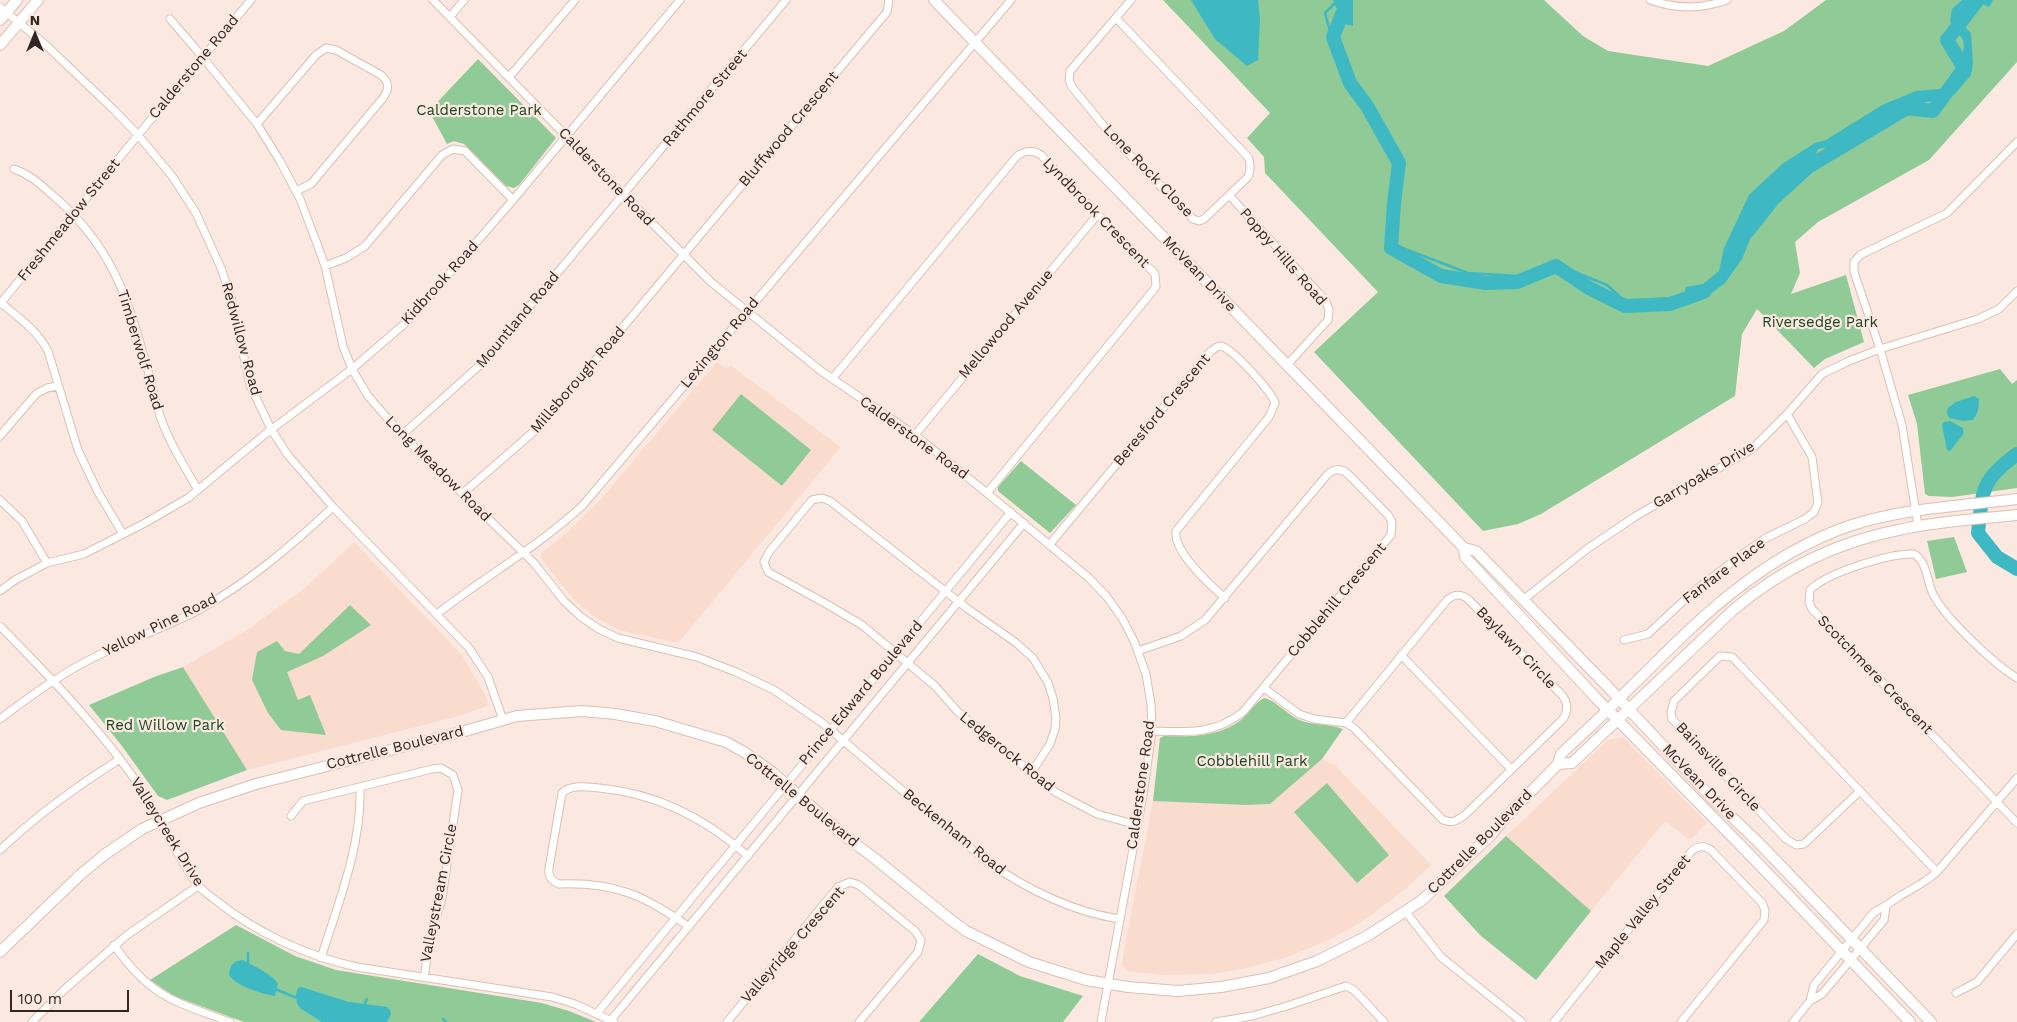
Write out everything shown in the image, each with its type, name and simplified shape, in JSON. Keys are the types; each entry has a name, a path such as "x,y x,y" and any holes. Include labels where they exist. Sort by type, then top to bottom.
{"main road":[{"path":"2,13 18,0"},
{"path":"0,46 38,0"},
{"name":"McVean Drive","path":"934,0 1464,548 1466,557 1608,710 1910,1022"},
{"name":"Cottrelle Boulevard","path":"0,952 93,863 136,833 199,804 243,787 517,716 582,711 655,720 726,742 772,772 846,837 966,931 1040,966 1086,980 1149,990 1178,990 1234,985 1269,978 1306,966 1326,957 1367,936 1421,901 1492,834 1502,820 1558,764 1561,754 1728,594 1766,568 1796,550 1849,526 1915,511 2017,499"},
{"name":"Cottrelle Boulevard","path":"1558,764 1572,763 1714,627 1752,594 1793,568 1841,546 1882,533 1918,526 2017,514"},
{"name":"McVean Drive","path":"1464,548 1476,551 1930,1022"}],"street":[{"name":"Calderstone Road","path":"138,135 251,0"},
{"name":"Calderstone Road","path":"433,0 711,282 832,379 915,435 1050,544 1089,578 1107,597 1122,618 1138,650 1150,690 1152,731 1101,1022"},
{"path":"450,17 464,0"},
{"path":"509,77 575,0"},
{"path":"566,136 680,0"},
{"name":"Rathmore Street","path":"624,195 786,0"},
{"name":"Bluffwood Crescent","path":"684,256 887,12 889,0"},
{"name":"Lexington Road","path":"437,614 473,586 553,532 583,505 1011,0"},
{"name":"Lone Rock Close","path":"1116,18 1248,157 1251,167 1248,176 1204,219 1199,221 1193,219 1116,141 1072,87 1069,80 1070,71 1131,0"},
{"path":"1650,0 1666,6 1700,7 1727,0"},
{"name":"Redwillow Road","path":"2,13 19,23 88,85 138,135 185,194 210,240 230,297 250,384 271,429 288,454 333,507 462,640 482,666 494,691 503,720"},
{"name":"Long Meadow Road","path":"170,19 257,124 296,191 325,266 343,346 352,369 368,396 402,435 534,563 574,611 599,629 630,642 682,652 736,672 791,701 831,730"},
{"path":"257,124 316,55 326,48 336,50 387,80 388,86 383,98 311,184 296,191"},
{"name":"Freshmeadow Street","path":"1,304 138,135"},
{"name":"Kidbrook Road","path":"0,591 15,580 47,563 84,554 166,512 198,490 271,429 352,369 410,319 566,136"},
{"path":"1918,526 1902,425 1880,349 1854,272 1854,262 1860,255 1947,213 2017,142"},
{"path":"325,266 346,258 365,246 442,155 453,148 465,151 513,200"},
{"name":"Lyndbrook Crescent","path":"832,379 1017,156 1022,152 1035,152 1041,155 1155,274 1157,284 1155,291 987,493"},
{"name":"Timberwolf Road","path":"14,169 27,173 74,214 100,246 120,283 132,316 161,418 178,455 198,490"},
{"name":"Mountland Road","path":"402,435 481,364 624,195"},
{"name":"Poppy Hills Road","path":"1229,195 1326,301 1329,310 1328,320 1286,365"},
{"name":"Mellowood Avenue","path":"915,435 1098,214"},
{"name":"Millsborough Road","path":"462,494 539,427 684,256"},
{"name":"Garryoaks Drive","path":"1523,600 1587,549 1636,516 1752,449 1787,414 1822,374 1880,349 1992,313 2017,291"},
{"path":"1,304 32,328 43,342 51,359 78,450 98,492 123,534"},
{"name":"Beresford Crescent","path":"1050,544 1208,354 1218,347 1224,347 1232,352 1270,393 1275,403 1269,417 1176,531 1175,536 1178,546 1203,578 1225,598"},
{"path":"0,436 36,394 47,388 58,386"},
{"name":"Fanfare Place","path":"1624,640 1648,634 1694,591 1744,552 1766,538 1805,519 1814,512 1818,503 1812,457 1787,414"},
{"name":"Cobblehill Crescent","path":"1138,650 1181,636 1206,620 1333,470 1341,470 1348,474 1388,515 1392,522 1391,535 1243,712 1216,727 1192,732 1152,731"},
{"name":"Ledgerock Road","path":"946,592 830,501 822,498 816,498 809,503 765,558 765,568 772,576 849,617 895,652 935,686 958,712 1055,792 1082,807 1112,819 1137,825"},
{"path":"0,500 26,527 47,563"},
{"name":"Yellow Pine Road","path":"0,719 53,680 103,653 175,621 218,598 284,552 333,507"},
{"name":"Prince Edward Boulevard","path":"597,1013 946,592 1010,512"},
{"name":"Prince Edward Boulevard","path":"612,1021 1024,523"},
{"name":"Scotchmere Crescent","path":"1997,802 1812,609 1808,595 1810,590 1821,582 1850,569 1897,555 1914,554 1922,561 1930,587 1944,610 1988,655 2017,678"},
{"path":"946,592 1026,650 1039,666 1048,683 1055,706 1055,729 1048,749 1031,773"},
{"name":"Baylawn Circle","path":"1463,595 1566,700 1567,710 1566,715 1456,821 1447,821 1437,814 1363,736 1346,723 1446,600 1452,596 1463,595"},
{"name":"Valleycreek Drive","path":"0,626 53,680 120,759 151,803 198,886 238,916 292,946 321,958 357,967 552,997 597,1013 612,1021"},
{"path":"1401,655 1511,769"},
{"name":"Bainsville Circle","path":"1860,792 1808,842 1800,845 1791,844 1672,719 1671,712 1674,701 1720,656 1732,657 1938,872"},
{"path":"1264,688 1291,710 1299,714 1314,719 1346,723"},
{"name":"Beckenham Road","path":"831,730 985,860 1002,872 1053,900 1119,919"},
{"path":"0,850 27,825 64,796 120,759"},
{"name":"Valleystream Circle","path":"291,816 303,801 441,768 448,770 456,781 458,790 442,898 430,938 424,978"},
{"path":"1793,1022 1810,1000 1814,984 1874,912 1886,907 1897,898 1926,882 1938,872 2017,778"},
{"path":"321,958 351,860 360,800 360,787"},
{"path":"689,927 646,900 621,890 590,884 554,882 549,875 549,868 562,793 569,788 585,787 643,796 693,816 725,836 748,856"},
{"path":"1997,802 2017,823"},
{"name":"Maple Valley Street","path":"1554,1022 1691,852 1697,848 1705,847 1711,850 1762,903 1766,915 1764,920 1681,1022"},
{"name":"Valleyridge Crescent","path":"727,1022 838,887 850,882 862,887 914,931 921,940 918,952 859,1022"},
{"path":"32,1022 114,945 145,921 198,886"},
{"path":"1810,1000 1822,994 1884,920 1886,907"},
{"path":"1404,911 1441,957 1522,1022"},
{"path":"1956,993 1977,982 2017,934"},
{"path":"114,945 136,973 156,991 186,1006 230,1022"},
{"path":"1216,1022 1252,1016 1346,986 1354,990 1384,1022"}],"shaded area":[{"path":"717,362 727,369 730,365 841,447 678,643 619,630 596,618 574,600 541,558 541,553 569,531 600,500"},
{"path":"354,542 462,655 488,701 487,706 459,716 247,770 183,667 247,630 305,588"},
{"path":"1623,737 1707,823 1690,840 1665,821 1591,911 1506,836 1608,740"},
{"path":"1322,759 1335,765 1431,865 1403,891 1366,919 1333,938 1288,957 1242,969 1211,974 1162,975 1126,971 1122,964 1123,956 1153,801 1245,805 1270,804"}],"green space":[{"name":"Riversedge Park","path":"1163,0 1544,0 1583,36 1608,51 1708,66 1784,31 1826,0 2017,0 2017,62 1929,160 1818,222 1795,242 1800,273 1791,294 1846,275 1864,342 1825,359 1814,368 1757,309 1742,334 1735,396 1541,514 1518,524 1483,531 1314,352 1378,292 1265,173 1264,157 1247,138 1270,113"},
{"name":"Calderstone Park","path":"478,59 556,138 519,185 514,188 506,186 464,144 454,141 447,144 429,111"},
{"path":"2000,369 2012,384 2017,380 2017,488 1952,497 1929,496 1925,494 1917,424 1908,395"},
{"path":"741,394 811,450 782,486 712,430"},
{"path":"1021,461 1076,505 1050,533 998,491 998,487"},
{"path":"1954,537 1967,572 1936,579 1927,541"},
{"path":"350,605 371,625 323,656 287,672 298,700 310,695 326,735 281,730 268,713 252,680 257,652 277,641 285,651 299,654"},
{"name":"Red Willow Park","path":"183,667 247,770 167,800 158,796 122,746 89,705 154,677"},
{"name":"Cobblehill Park","path":"1264,698 1299,720 1343,729 1322,759 1270,804 1245,805 1153,801 1160,738 1164,736 1204,735 1223,730 1241,720"},
{"path":"1327,783 1389,855 1357,883 1294,812"},
{"path":"1506,836 1591,911 1536,980 1481,936 1444,896"},
{"path":"236,925 295,956 336,970 542,1003 596,1022 244,1022 174,996 150,980"},
{"path":"978,954 1020,976 1083,996 1063,1022 919,1022"}],"water":[{"path":"1191,0 1258,0 1260,19 1258,60 1247,66 1215,39"},
{"path":"1333,0 1353,0 1353,26 1344,24"},
{"path":"1962,0 1993,0 1989,7 1977,1 1967,5 1961,15 1960,23 1971,33 1973,64 1971,75 1954,95 1949,98 1911,105 1889,115 1830,152 1824,148 1818,149 1814,160 1789,176 1766,200 1742,259 1725,283 1709,295 1690,299 1684,296 1686,287 1703,284 1719,271 1724,248 1749,195 1782,164 1815,143 1826,140 1882,105 1916,91 1940,89 1955,79 1964,46 1963,40 1950,21 1952,9"},
{"path":"1974,396 1979,399 1979,402 1977,413 1973,420 1963,421 1949,418 1948,408 1956,402"},
{"path":"1950,421 1963,428 1964,433 1950,451 1947,450 1942,425 1944,422"},
{"path":"243,960 276,981 278,984 275,996 244,986 229,975 233,964"},
{"path":"301,987 349,1002 387,1007 391,1014 387,1022 322,1022 300,1008 297,1003 296,994 298,988"}],"waterway":[{"path":"1345,0 1346,4 1333,37 1350,83 1367,106 1399,163 1391,248 1441,276 1486,283 1517,282 1556,266 1589,288 1625,306 1670,304 1704,292"},
{"path":"1748,231 1774,198 1808,167 1907,108 1933,111 1964,68 1947,40 1978,0"},
{"path":"1334,4 1325,13 1343,79 1367,102 1387,131 1396,155 1397,185 1390,216 1391,235 1397,246 1468,273 1517,276 1548,266 1577,273 1607,285 1627,303 1684,296"},
{"path":"2017,454 1996,472 1986,488 1981,506 1978,533 1997,557 2017,569"},
{"path":"248,953 248,964"},
{"path":"275,989 297,998"},
{"path":"364,1005 367,999"},
{"path":"443,1019 446,1022"}]}
